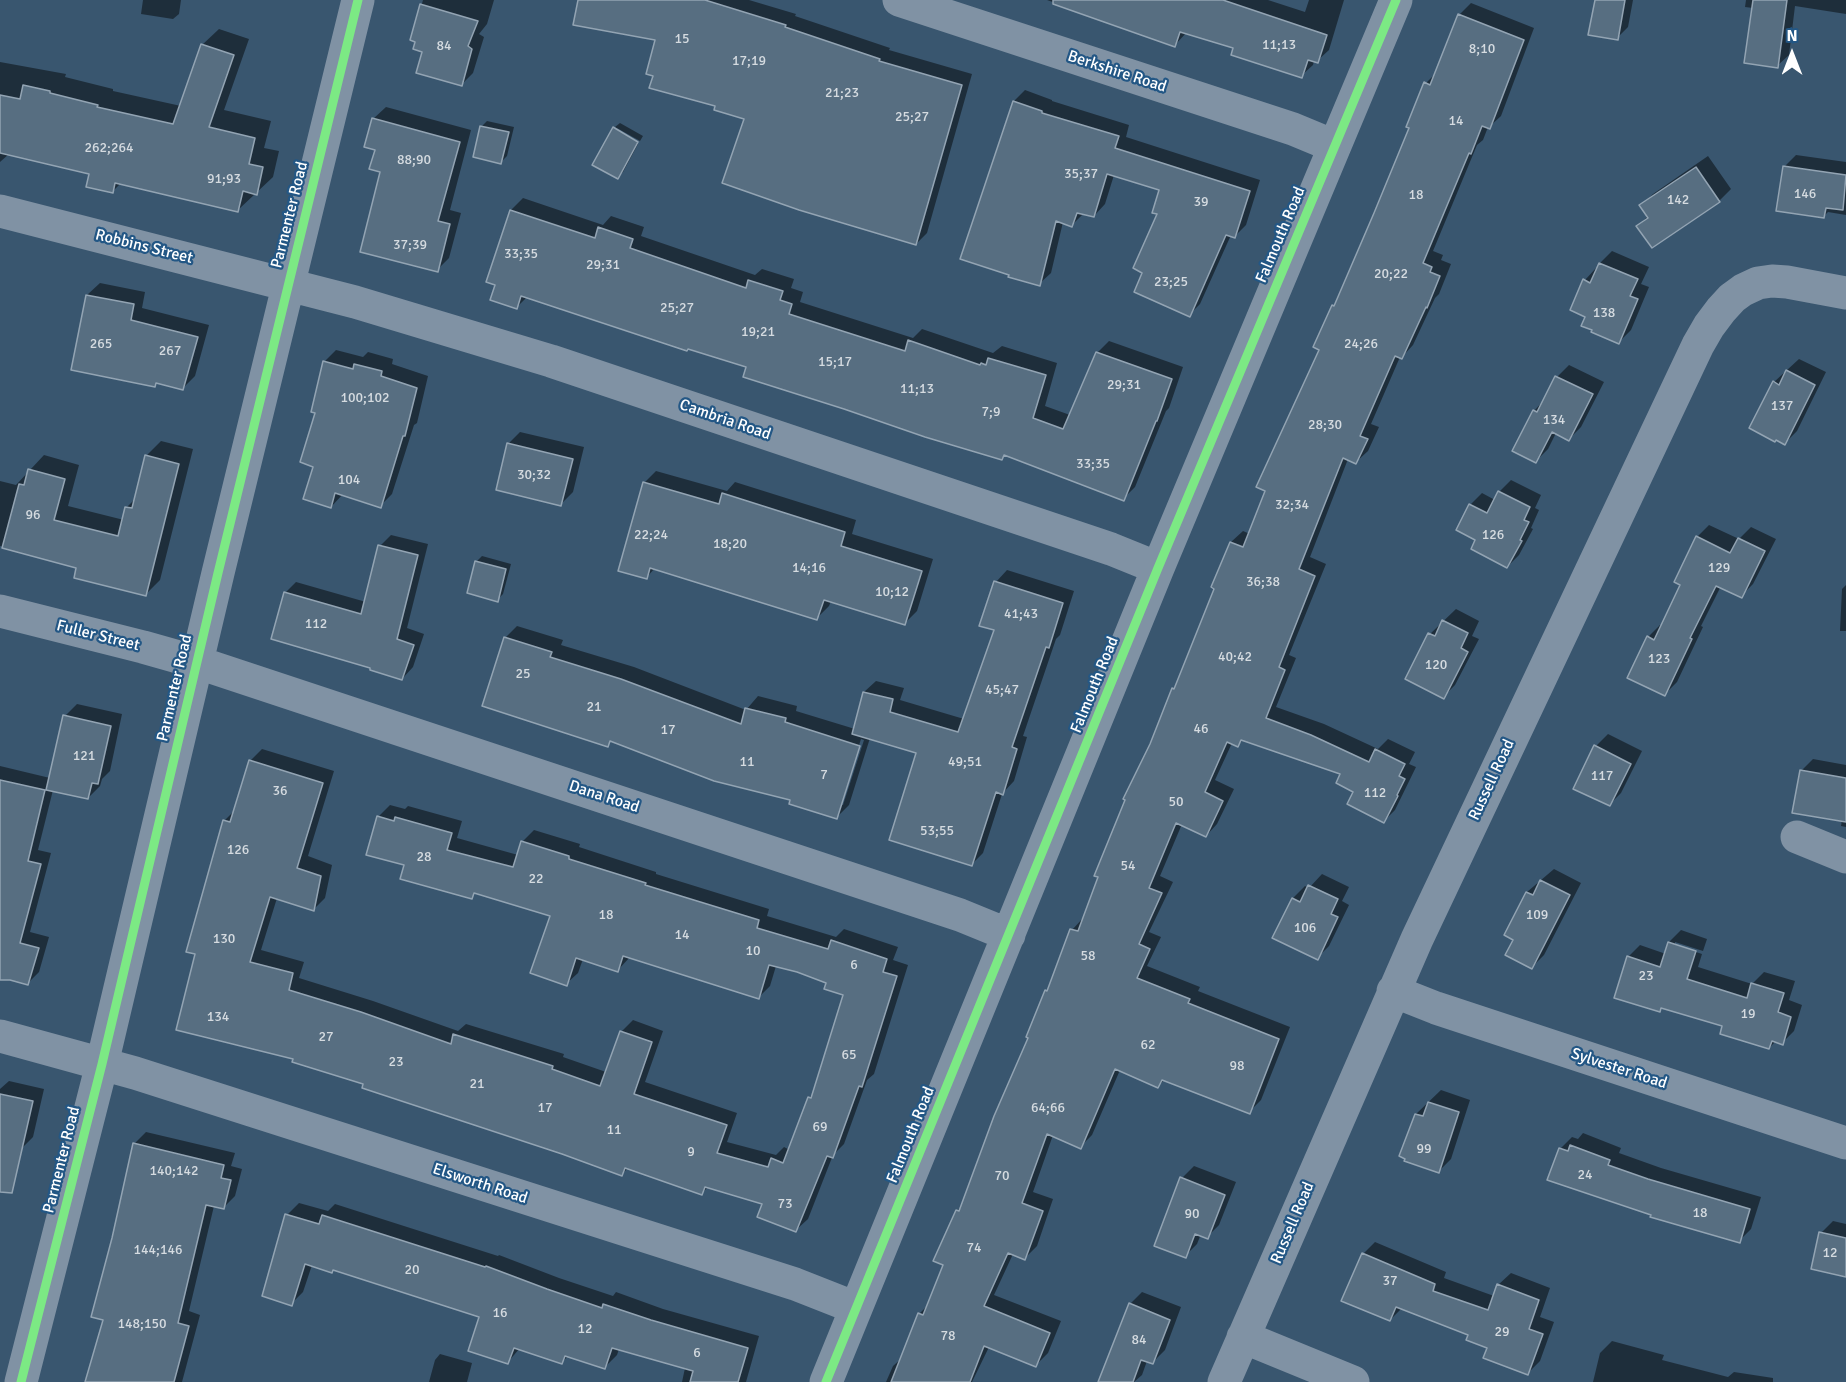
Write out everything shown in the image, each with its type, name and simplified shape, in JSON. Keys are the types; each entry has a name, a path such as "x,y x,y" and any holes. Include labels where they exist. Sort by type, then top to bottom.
{"street":[{"name":"Parmenter Road","path":"21,1382 102,1064 196,662 358,0"},
{"name":"Berkshire Road","path":"899,0 1293,129 1334,146"},
{"name":"Falmouth Road","path":"826,1382 1158,568 1396,0"},
{"name":"Robbins Street","path":"0,211 288,284"},
{"name":"Russell Road","path":"1224,1382 1394,991 1709,326 1732,298 1758,283 1787,282 1846,293"},
{"name":"Cambria Road","path":"288,284 551,361 1100,546 1158,568"},
{"name":"Fuller Street","path":"0,611 196,662"},
{"name":"Dana Road","path":"196,662 960,915 1010,935"},
{"path":"1797,837 1846,856"},
{"name":"Sylvester Road","path":"1394,991 1436,1008 1846,1143"},
{"name":"Elsworth Road","path":"0,1036 102,1064 784,1281 856,1308"},
{"path":"1243,1337 1353,1382"}],"building":[{"path":"578,0 705,0 786,25 785,27 880,59 879,61 962,85 916,245 799,210 722,183 744,119 714,110 715,106 649,88 653,76 646,74 655,40 573,25"},
{"path":"1053,0 1223,0 1327,35 1318,63 1308,60 1302,78 1231,55 1233,48 1180,32 1175,47 1053,4"},
{"path":"1595,0 1625,0 1618,40 1588,35"},
{"path":"1753,0 1787,0 1778,68 1744,63"},
{"path":"420,4 478,21 468,46 472,49 462,86 416,73 422,52 413,49 415,42 410,40"},
{"path":"1458,14 1524,40 1490,129 1482,126 1423,263 1432,267 1430,272 1440,276 1427,308 1402,359 1395,356 1360,436 1368,439 1356,464 1343,458 1299,569 1315,576 1279,667 1285,670 1266,718 1311,735 1369,762 1375,749 1405,764 1399,776 1405,779 1398,796 1384,823 1347,804 1353,792 1336,783 1340,774 1241,740 1238,747 1227,742 1205,792 1223,801 1206,837 1176,823 1149,888 1162,893 1139,944 1150,949 1137,978 1190,999 1188,1003 1279,1039 1250,1114 1162,1080 1158,1088 1115,1069 1081,1149 1047,1134 1022,1203 1043,1211 1025,1260 1008,1253 984,1306 1050,1333 1036,1367 984,1346 970,1382 891,1382 918,1313 923,1315 943,1265 933,1261 956,1210 959,1211 994,1116 1028,1038 1026,1037 1045,990 1047,991 1070,929 1078,931 1098,877 1094,876 1125,800 1123,799 1150,744 1172,688 1174,689 1230,542 1243,547 1265,491 1256,487 1319,350 1313,347 1332,305 1334,306 1374,213 1409,128 1406,127 1424,82 1430,85"},
{"path":"201,44 234,55 209,127 255,138 249,164 263,167 257,195 243,191 238,212 115,183 113,193 86,187 89,174 0,153 0,95 20,99 23,85 98,105 97,107 173,124"},
{"path":"1013,101 1042,111 1042,113 1119,136 1115,148 1250,191 1235,238 1226,235 1190,317 1134,292 1142,273 1133,268 1157,214 1152,213 1159,190 1107,174 1094,217 1077,213 1072,227 1056,221 1040,286 960,259"},
{"path":"372,118 460,142 438,221 450,224 438,272 360,252 380,172 369,169 375,150 364,147"},
{"path":"480,126 509,132 501,164 473,157"},
{"path":"613,127 638,142 618,179 592,165"},
{"path":"1783,166 1846,175 1843,210 1826,208 1824,218 1776,211"},
{"path":"1696,167 1720,202 1652,248 1636,226 1648,218 1639,205"},
{"path":"510,210 595,238 598,227 633,239 630,248 746,288 748,280 783,291 780,300 792,304 789,314 905,351 908,340 980,365 981,363 986,365 988,358 1046,375 1033,418 1063,429 1096,352 1172,379 1124,501 1004,455 1002,460 925,437 743,377 746,367 688,349 687,351 521,296 517,309 490,300 495,285 486,282"},
{"path":"1599,263 1638,279 1630,296 1638,299 1619,344 1581,326 1585,317 1570,310 1583,279 1590,283"},
{"path":"86,295 134,304 131,320 198,337 183,390 156,383 155,387 71,370"},
{"path":"323,361 353,369 354,364 382,371 381,376 417,388 405,436 403,436 381,508 335,493 331,508 303,499 313,467 300,462 315,413 311,412"},
{"path":"1786,370 1815,385 1785,445 1749,428 1773,381 1779,385"},
{"path":"1555,376 1593,394 1569,441 1552,432 1536,463 1512,451 1533,410 1537,412"},
{"path":"507,443 573,459 561,506 496,490"},
{"path":"145,455 179,464 146,596 74,578 76,568 2,548 19,484 24,485 28,469 65,479 54,520 118,536 125,507 132,508"},
{"path":"643,482 719,504 722,493 845,532 841,546 922,571 905,625 824,600 817,620 650,568 647,579 618,571"},
{"path":"1498,491 1530,507 1524,520 1529,522 1520,540 1522,541 1507,568 1471,549 1475,540 1456,530 1469,504 1487,513"},
{"path":"1696,536 1730,553 1738,538 1765,551 1742,598 1716,586 1665,696 1627,678 1647,636 1654,640 1680,585 1674,582"},
{"path":"378,545 418,555 397,639 414,645 402,680 370,670 370,668 271,639 284,592 361,614"},
{"path":"475,561 506,569 498,602 467,593"},
{"path":"994,581 1063,603 1049,648 1046,647 1012,747 1017,749 1003,795 996,792 972,866 889,840 916,753 852,734 863,692 893,699 890,712 958,732 994,630 979,626"},
{"path":"1442,620 1468,633 1461,648 1468,652 1444,699 1405,679 1428,633 1435,636"},
{"path":"504,637 552,652 550,657 621,679 741,724 745,708 786,718 785,722 860,746 837,819 789,804 790,800 714,781 610,741 608,747 482,706"},
{"path":"63,715 111,726 98,784 92,783 88,799 46,790"},
{"path":"1594,745 1631,764 1610,806 1573,789"},
{"path":"249,760 323,783 297,868 321,876 314,911 270,897 250,962 293,973 289,990 361,1012 451,1044 453,1034 553,1066 552,1069 600,1086 620,1031 652,1042 634,1094 727,1125 717,1153 768,1167 771,1158 783,1163 808,1097 811,1098 843,995 824,989 826,983 769,965 759,999 623,956 618,972 576,958 567,986 530,973 550,916 474,893 472,899 400,879 404,865 366,855 377,816 394,821 395,817 452,833 447,850 513,867 521,841 646,883 645,885 759,920 757,928 828,949 831,940 887,959 883,972 897,976 862,1087 859,1086 833,1158 827,1156 796,1232 757,1217 762,1204 705,1187 702,1195 625,1168 622,1176 362,1088 363,1084 292,1062 293,1059 176,1030 195,954 186,952 223,820 230,822"},
{"path":"1800,770 1846,778 1846,822 1792,813"},
{"path":"0,780 45,790 28,861 41,864 20,943 39,948 28,985 0,980"},
{"path":"1540,880 1570,895 1532,969 1505,955 1513,940 1504,935 1526,892 1533,895"},
{"path":"1308,885 1338,899 1331,914 1338,917 1318,960 1272,938 1292,898 1300,902"},
{"path":"1668,942 1696,951 1687,979 1747,998 1751,983 1784,993 1778,1012 1791,1017 1783,1045 1772,1041 1769,1049 1720,1034 1722,1026 1661,1008 1660,1012 1614,998 1627,956 1660,967"},
{"path":"0,1094 33,1101 12,1193 0,1192"},
{"path":"1428,1102 1459,1112 1439,1173 1404,1161 1405,1159 1399,1156 1415,1114 1423,1116"},
{"path":"133,1143 224,1165 221,1178 231,1180 224,1209 206,1205 178,1323 189,1326 174,1382 85,1382 103,1320 91,1317 112,1238"},
{"path":"1570,1145 1610,1160 1608,1165 1750,1209 1740,1243 1650,1217 1651,1215 1547,1180 1559,1148 1568,1151"},
{"path":"1180,1177 1225,1195 1208,1239 1195,1234 1186,1258 1154,1246"},
{"path":"285,1214 319,1224 322,1215 486,1266 602,1308 603,1304 748,1348 738,1382 690,1382 693,1371 612,1348 605,1369 565,1356 562,1364 514,1348 508,1364 468,1351 479,1317 333,1270 332,1273 305,1264 292,1306 262,1296"},
{"path":"1819,1232 1846,1238 1846,1277 1811,1269"},
{"path":"1362,1253 1435,1284 1433,1291 1488,1310 1497,1284 1539,1300 1529,1329 1543,1334 1528,1375 1483,1358 1487,1348 1466,1340 1468,1335 1396,1307 1390,1321 1341,1301"},
{"path":"1129,1303 1170,1320 1153,1364 1141,1360 1133,1382 1098,1382"}],"cycle path":[{"path":"21,1382 102,1064 218,573 358,0"},
{"path":"826,1382 1158,568 1396,0"}]}
